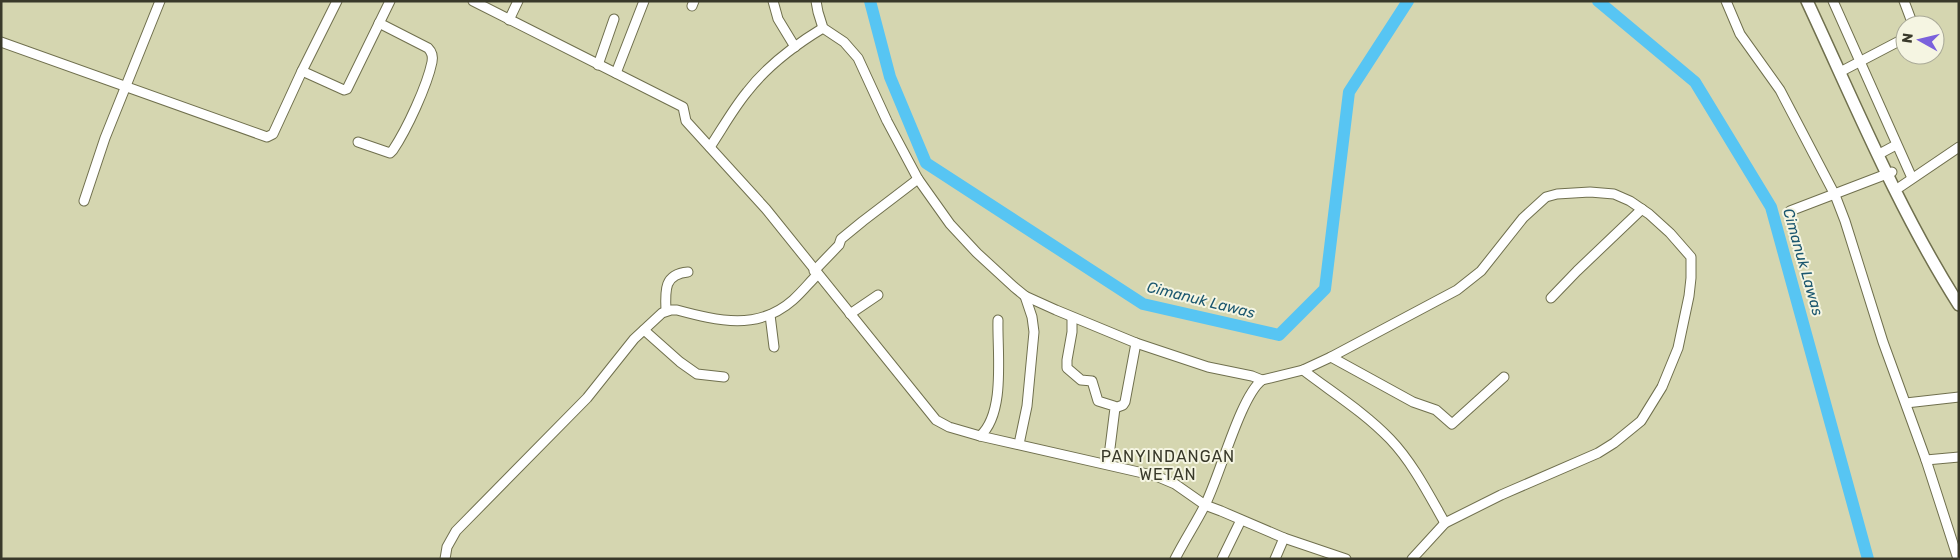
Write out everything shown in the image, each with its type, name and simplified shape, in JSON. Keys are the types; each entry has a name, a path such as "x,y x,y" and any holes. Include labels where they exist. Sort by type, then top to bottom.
{"main road":[{"path":"1807,1 1851,67 1890,148 1889,173"},
{"path":"1815,1 1824,28"},
{"path":"1851,67 1889,173 1959,305"},
{"path":"1889,173 1906,183 1928,246 1959,291"}],"street":[{"path":"84,201 105,138 160,1"},
{"path":"1,42 267,137 273,134 337,1"},
{"path":"473,1 681,106 684,109 686,121 766,209 932,418 949,427 980,436 1108,464 1167,480 1205,505 1324,555 1346,559"},
{"path":"509,20 518,1"},
{"path":"616,73 644,1"},
{"path":"773,1 778,19 795,47"},
{"path":"816,1 823,28 844,42 858,58 887,121 918,179 950,224 977,253 1025,296 1072,318 1136,343 1208,367 1252,376 1262,380"},
{"path":"1726,1 1740,34 1780,90 1835,195 1866,283 1883,342 1906,402 1958,559"},
{"path":"1833,1 1851,67 1895,43"},
{"path":"1904,1 1909,15"},
{"path":"302,71 346,90 389,2"},
{"path":"598,64 614,19"},
{"path":"358,142 384,152 390,153 393,150 416,104 432,62 431,51 428,48 379,23"},
{"path":"710,147 748,90 768,69 795,47 823,28"},
{"path":"1890,148 1906,183 1959,147"},
{"path":"1790,211 1889,173"},
{"path":"444,559 447,547 456,531 587,398 620,355 666,311 677,310 720,322 746,320 770,315 793,300 839,245 841,239 918,179"},
{"path":"1175,559 1205,505 1248,398 1252,390 1262,380 1302,370 1331,357 1467,284 1496,253 1522,218 1546,197 1557,194 1614,194 1642,209 1670,233 1691,257 1690,287 1682,336 1670,369 1653,404 1635,427 1598,453 1501,495 1445,523 1412,559"},
{"path":"1551,298 1642,209"},
{"path":"666,311 666,294 669,281 678,273 688,272"},
{"path":"850,314 878,295"},
{"path":"1019,444 1027,406 1034,332 1032,317 1025,296"},
{"path":"770,315 774,347"},
{"path":"1072,318 1067,368 1081,380 1092,381 1098,401 1115,408"},
{"path":"980,436 989,426 996,403 998,320"},
{"path":"644,330 680,362 695,372 724,377"},
{"path":"1115,408 1123,405 1125,402 1136,343"},
{"path":"1331,357 1407,399 1435,409 1452,424 1504,377"},
{"path":"1302,370 1356,407 1391,440 1418,478 1445,523"},
{"path":"1906,402 1959,397"},
{"path":"1108,464 1115,408"},
{"path":"1926,460 1959,456"},
{"path":"1222,559 1241,520"},
{"path":"1275,559 1284,538"}],"waterway":[{"name":"Cimanuk Lawas","path":"870,1 890,77 926,163 1143,304 1279,335 1325,289 1349,92 1408,1"},
{"name":"Cimanuk Lawas","path":"1598,1 1695,82 1771,207 1868,559"}],"district":[{"name":"PANYINDANGAN WETAN","path":"1168,465"}]}
